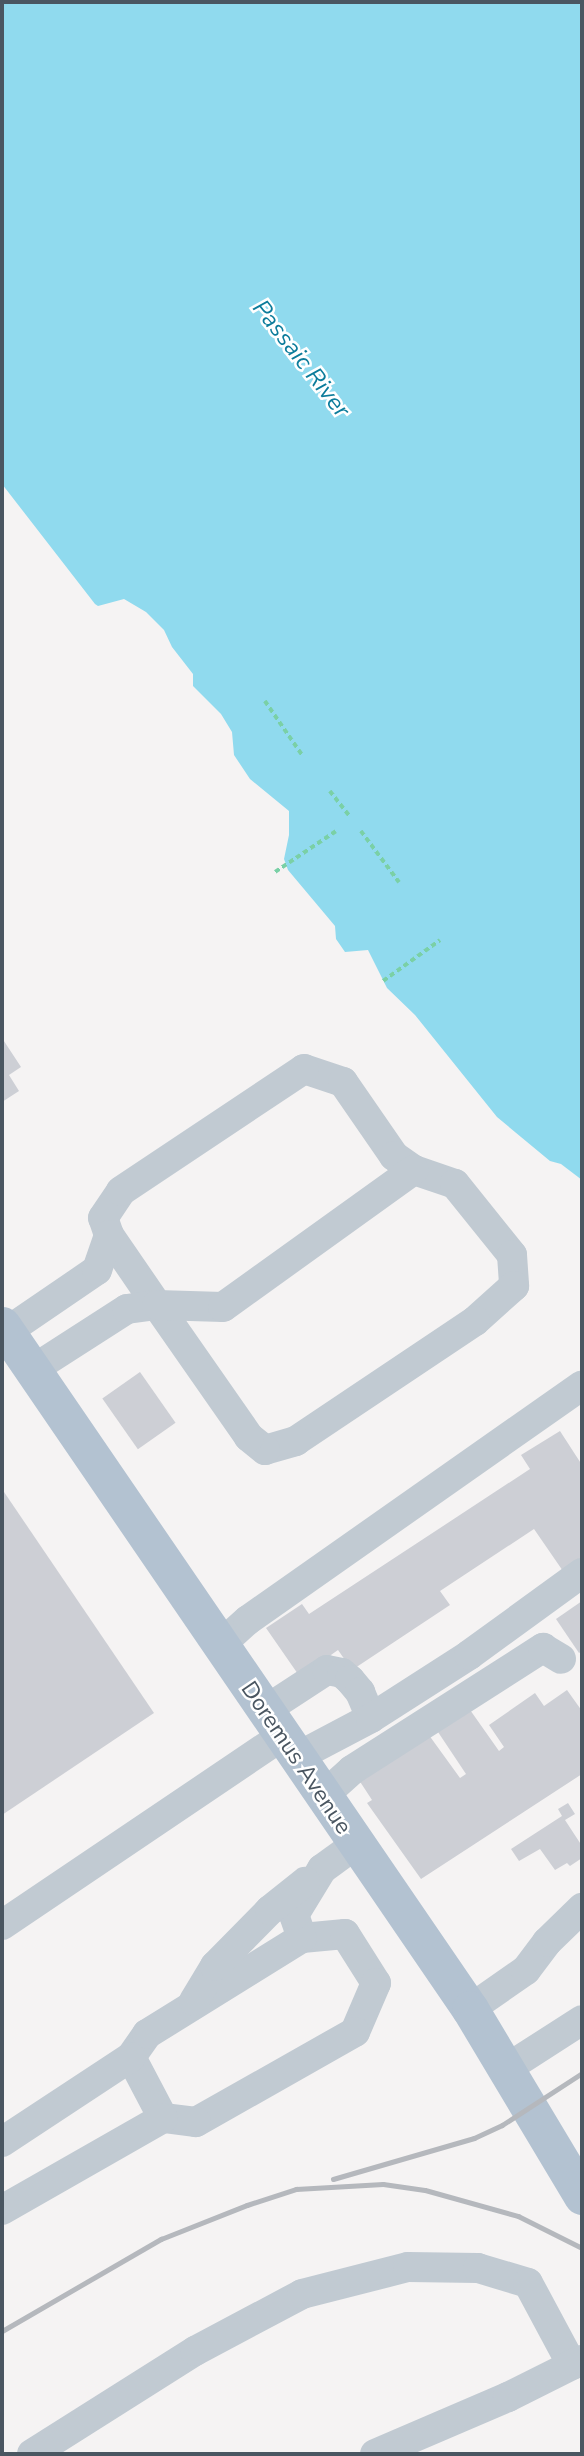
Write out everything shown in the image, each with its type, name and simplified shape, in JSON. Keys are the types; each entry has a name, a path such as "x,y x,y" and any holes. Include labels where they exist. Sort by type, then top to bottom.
{"main road":[{"name":"Doremus Avenue","path":"4,1329 322,1797 470,2009 582,2196"}],"lane":[{"path":"304,1069 343,1082 394,1156 414,1170 455,1184 512,1255 514,1286 475,1321 296,1441 265,1450 249,1437 109,1235 103,1218 121,1191 304,1069"},
{"path":"32,1370 127,1309 157,1305 223,1307 414,1170"},
{"path":"4,1329 97,1270 109,1235"},
{"path":"219,1646 248,1620 582,1385"},
{"path":"280,1735 370,1718 469,1655 582,1573"},
{"path":"322,1797 352,1770 543,1648 561,1659"},
{"path":"2,1925 280,1735 327,1670 342,1673 350,1680 360,1692 370,1718"},
{"path":"190,2008 215,1966 270,1910 355,1845"},
{"path":"302,1938 294,1915 322,1869"},
{"path":"470,2009 526,1970 547,1942 582,1908"},
{"path":"2,2142 131,2057 147,2034 302,1938 345,1934 376,1983 355,2032 196,2122 163,2118 2,2210"},
{"path":"506,2069 582,2020"},
{"path":"131,2057 163,2118"},
{"path":"32,2454 195,2351 302,2294 408,2267 478,2268 528,2283 577,2363 508,2397 375,2454"}],"path":[{"path":"265,701 303,756"},
{"path":"330,791 349,815"},
{"path":"275,872 336,831"},
{"path":"361,831 399,881"},
{"path":"383,981 440,940"}],"water":[{"name":"Passaic River","path":"2,2 578,2 582,7 582,1180 561,1164 550,1161 497,1117 415,1015 387,988 368,950 345,952 336,939 335,926 288,870 284,859 289,835 289,811 250,779 234,755 232,732 221,714 193,686 193,674 172,647 164,630 146,612 124,599 98,606 95,604 2,484"}],"building":[{"path":"2,1038 21,1067 9,1075 19,1091 2,1102"},
{"path":"140,1372 176,1423 138,1449 102,1398"},
{"path":"560,1431 582,1465 582,1566 565,1574 534,1529 440,1591 450,1605 352,1670 338,1650 300,1677 266,1628 302,1604 309,1614 530,1469 521,1455"},
{"path":"2,1489 154,1713 2,1815"},
{"path":"582,1601 582,1651 579,1653 556,1619"},
{"path":"567,1690 582,1711 582,1774 421,1879 367,1803 372,1800 357,1777 426,1731 460,1778 466,1774 436,1729 468,1707 499,1751 504,1747 489,1725 535,1693 544,1706"},
{"path":"568,1803 575,1814 565,1820 582,1846 582,1858 570,1866 567,1863 555,1870 540,1849 519,1861 511,1849 562,1816 558,1809"}],"railway":[{"path":"333,2179 474,2138 502,2125 582,2073"},
{"path":"2,2331 161,2239 296,2189 383,2184 425,2190 518,2216 582,2248"}]}
